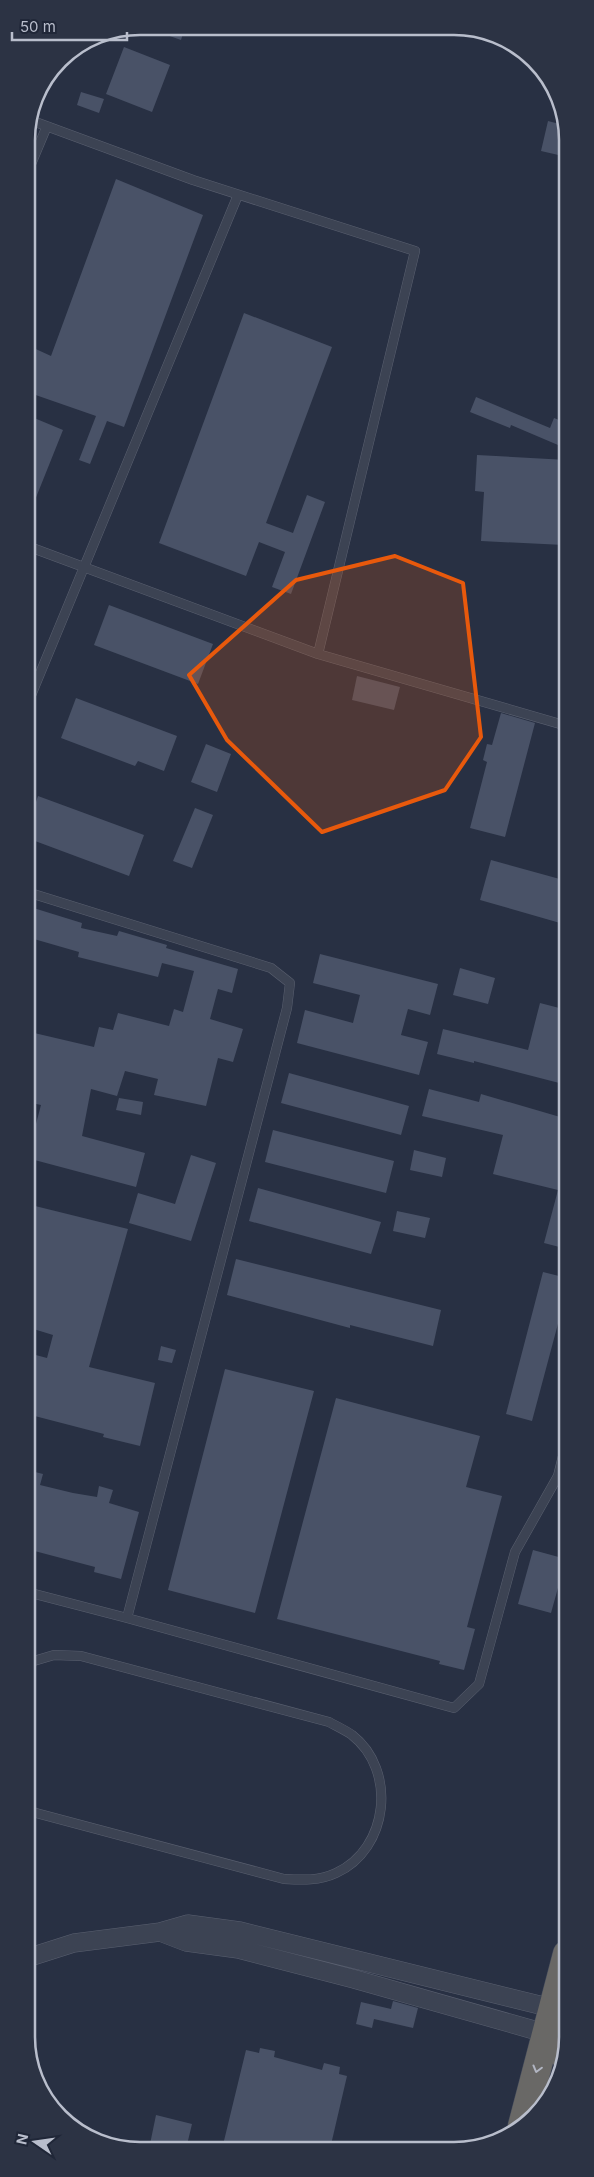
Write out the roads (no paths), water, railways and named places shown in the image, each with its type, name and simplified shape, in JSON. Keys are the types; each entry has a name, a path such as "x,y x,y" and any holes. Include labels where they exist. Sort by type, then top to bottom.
{"highway":[{"path":"528,2111 559,2029"}],"street":[{"path":"35,1955 74,1943 160,1932 188,1924 240,1931 559,2026"},
{"path":"160,1932 186,1942 238,1949 354,1979 559,2026"}],"lane":[{"path":"37,122 238,195 415,251 318,654"},
{"path":"35,155 47,126"},
{"path":"35,685 238,195"},
{"path":"35,549 83,569 318,654 559,724"},
{"path":"35,894 271,968 290,983 287,1008 127,1618"},
{"path":"35,1594 454,1708 479,1684 515,1552 559,1472"},
{"path":"35,1661 54,1655 81,1656 329,1722 352,1736 370,1756 380,1781 382,1808 374,1834 359,1857 337,1873 311,1880 284,1879 35,1812"}]}
